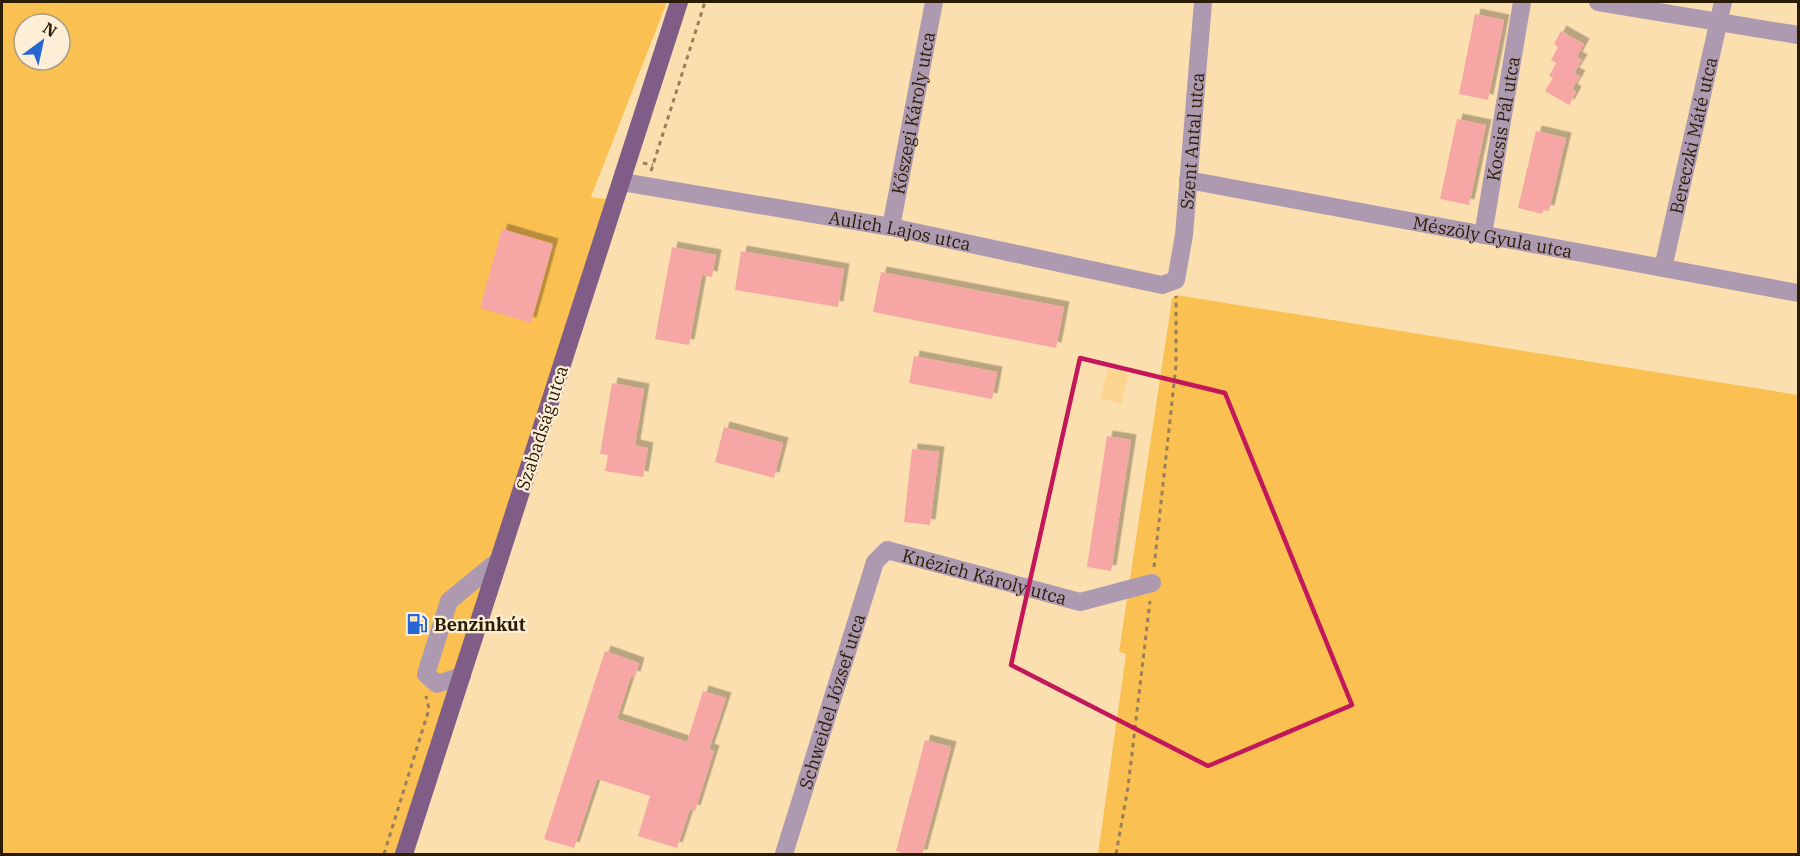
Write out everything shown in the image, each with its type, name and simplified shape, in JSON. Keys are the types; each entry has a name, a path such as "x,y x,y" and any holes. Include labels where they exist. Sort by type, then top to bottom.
{"main road":[{"name":"Szabadság utca","path":"404,855 679,2"}],"street":[{"name":"Kőszegi Károly utca","path":"891,227 934,2"},
{"name":"Szent Antal utca","path":"1176,280 1184,235 1203,2"},
{"name":"Kocsis Pál utca","path":"1483,235 1522,2"},
{"path":"1598,2 1798,34"},
{"name":"Bereczki Máté utca","path":"1663,268 1716,21 1723,2"},
{"name":"Mészöly Gyula utca","path":"1188,180 1798,293"},
{"name":"Aulich Lajos utca","path":"622,182 891,227 1162,285 1176,280"},
{"name":"Knézich Károly utca","path":"887,550 1080,602 1152,583"},
{"name":"Schweidel József utca","path":"783,855 875,562 887,550"},
{"path":"462,676 437,684 426,674 449,601 499,560"}],"path":[{"path":"647,185 705,2"},
{"path":"384,855 429,709 424,687"}],"highlighted area":[{"path":"1080,358 1225,393 1352,705 1208,766 1011,665"}],"shaded area":[{"path":"2,2 667,2 591,197 606,199 398,854 2,854"},
{"path":"1176,295 1798,395 1798,854 1098,854 1126,654 1119,652 1172,299"},
{"path":"1108,368 1129,374 1121,404 1100,398"}],"building":[{"path":"1475,14 1504,20 1488,100 1459,94"},
{"path":"1561,31 1584,44 1577,57 1582,60 1574,73 1580,76 1572,89 1576,92 1569,105 1545,91 1553,78 1549,76 1556,63 1551,60 1558,47 1554,44"},
{"path":"1457,119 1486,125 1469,205 1440,199"},
{"path":"1536,131 1566,138 1549,211 1544,210 1542,214 1518,208"},
{"path":"502,229 553,244 531,323 480,308"},
{"path":"672,247 716,255 712,277 702,275 689,345 655,339"},
{"path":"741,251 844,269 838,307 735,290"},
{"path":"881,272 1064,307 1056,348 873,312"},
{"path":"914,356 997,372 992,399 909,383"},
{"path":"612,383 644,389 635,445 648,448 643,477 605,471 608,455 600,454"},
{"path":"724,427 783,443 774,478 715,462"},
{"path":"1107,436 1131,440 1111,571 1087,567"},
{"path":"912,449 939,452 930,525 904,522"},
{"path":"605,651 639,663 635,677 631,676 617,719 687,742 703,691 726,698 709,749 714,751 695,811 690,809 677,848 638,836 650,796 597,779 574,848 544,839"},
{"path":"925,740 951,747 922,855 907,855 896,851"}],"place":[{"name":"Benzinkút","path":"417,624"}]}
